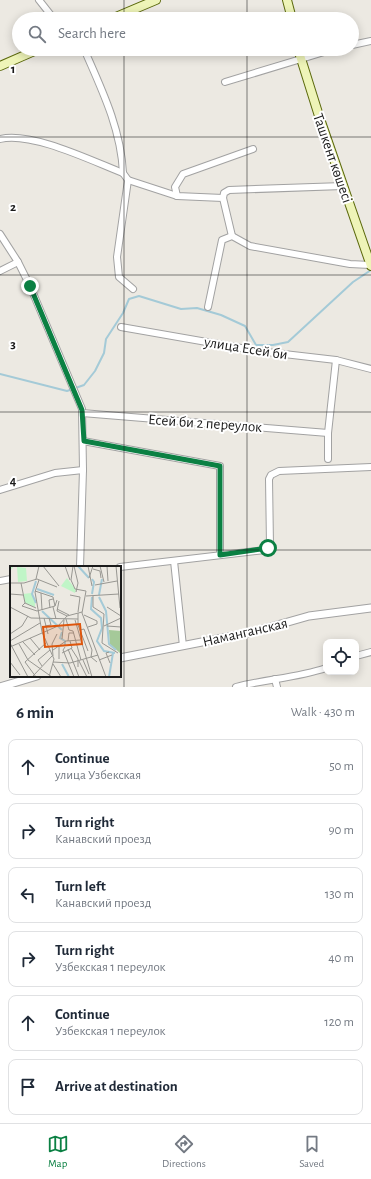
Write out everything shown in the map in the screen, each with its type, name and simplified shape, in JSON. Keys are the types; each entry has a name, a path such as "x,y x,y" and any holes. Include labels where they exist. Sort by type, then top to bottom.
{"main road":[{"path":"287,0 290,12"},
{"path":"127,12 153,1"},
{"path":"0,66 23,56"},
{"name":"Ташкент көшесі","path":"300,58 371,266"}],"street":[{"path":"39,0 48,12"},
{"path":"359,44 371,41"},
{"path":"87,56 119,135 124,173 128,180 117,257 119,277 134,289"},
{"path":"225,82 275,68 308,56"},
{"path":"0,139 9,136 36,140 124,173"},
{"path":"177,196 176,187 183,174 253,149"},
{"path":"128,180 177,196 222,198"},
{"path":"343,186 229,190 224,193 222,198 232,236 250,246 350,264 371,266"},
{"path":"0,234 18,262 71,382 82,413 84,441 80,566"},
{"path":"208,307 222,240 232,236"},
{"path":"0,272 18,262"},
{"name":"улица Есей би","path":"121,327 258,351 336,360 371,369"},
{"path":"328,459 328,433 336,360"},
{"name":"Есей би 2 переулок","path":"82,413 328,433"},
{"path":"84,441 220,466 220,555"},
{"path":"121,567 265,550 270,545 269,479 271,475 279,471 371,467"},
{"path":"0,490 55,473 83,470"},
{"path":"174,561 183,646"},
{"path":"0,581 10,579"},
{"name":"Наманганская","path":"121,658 253,632 309,616 371,608"},
{"path":"359,655 371,652"},
{"path":"236,687 308,674 323,669"},
{"path":"0,687 34,677"},
{"path":"275,679 277,687"}],"waterway":[{"path":"0,374 67,391 84,385 95,371 104,353 106,339 123,313 129,299 139,296 181,309 197,308 221,315 245,326 256,345 273,345 288,342 353,282 371,270"}],"route":[{"path":"30,286 82,410 84,441 220,466 220,555 265,550 268,548"}]}
